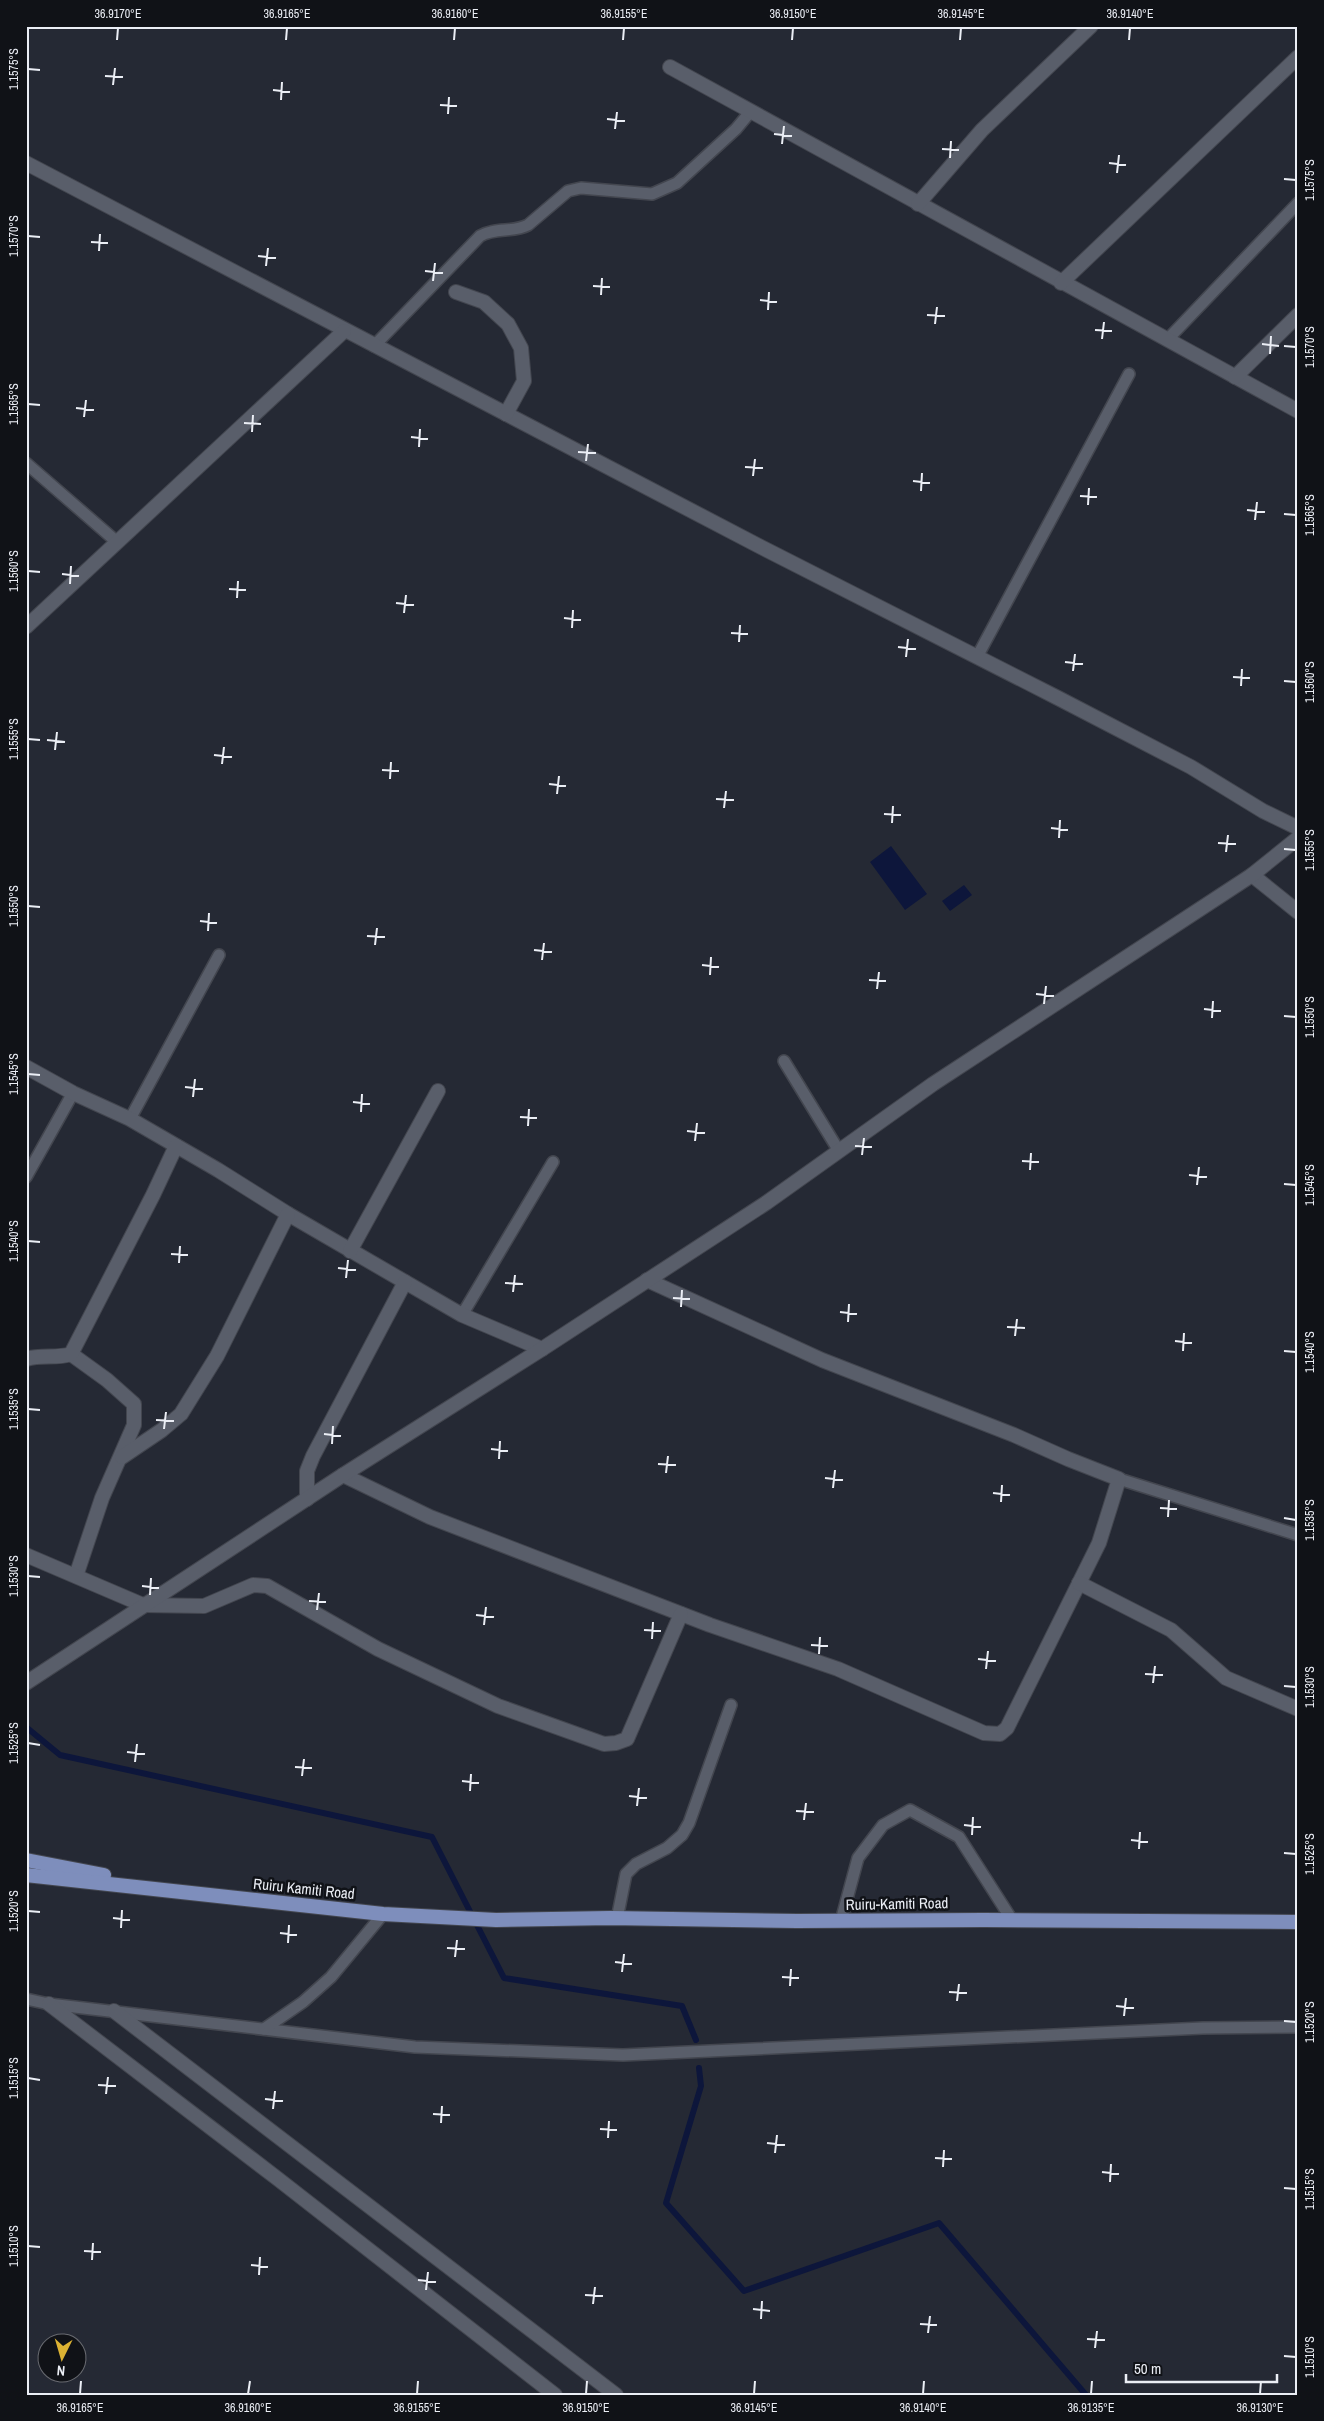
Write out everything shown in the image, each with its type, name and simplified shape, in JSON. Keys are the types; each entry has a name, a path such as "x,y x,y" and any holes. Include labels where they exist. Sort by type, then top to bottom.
{"main road":[{"name":"Ruiru Kamiti Road","path":"26,1860 176,1890"},
{"name":"Ruiru Kamiti Road","path":"28,1876 176,1890 383,1914 429,1918 496,1920"},
{"name":"Ruiru-Kamiti Road","path":"496,1920 1298,1922"}],"street":[{"path":"918,204 982,130 1091,26"},
{"path":"1061,283 1298,57"},
{"path":"670,67 1061,283 1298,410"},
{"path":"26,164 344,331 977,656 1191,768 1263,811 1298,828"},
{"path":"456,292 484,302 508,324 521,348 524,381 506,414"},
{"path":"1235,377 1298,315"},
{"path":"29,620 117,542 344,331"},
{"path":"26,1683 343,1475 542,1349 766,1203 934,1084 1252,875 1298,838"},
{"path":"1252,875 1298,912"},
{"path":"26,1067 73,1093 130,1119 462,1315 542,1349"},
{"path":"350,1250 438,1091"},
{"path":"26,1359 38,1355 61,1358 71,1354 153,1196 176,1146"},
{"path":"122,1457 162,1430 181,1414 216,1356 288,1214"},
{"path":"343,1475 430,1517 681,1614 838,1669 984,1733 1000,1734 1013,1716 1099,1543 1119,1479 1068,1459 1014,1434 822,1360 647,1280"},
{"path":"307,1499 307,1472 313,1456 405,1282"},
{"path":"71,1354 107,1380 134,1404 134,1425 122,1457 102,1498 76,1576"},
{"path":"26,1555 143,1605 204,1606 253,1585 267,1586 378,1649 472,1694 498,1706 604,1744 616,1743 627,1739 681,1614"},
{"path":"1079,1583 1171,1630 1226,1678 1298,1709"},
{"path":"49,2004 278,2179 555,2395"},
{"path":"114,2011 616,2395"}],"lane":[{"path":"374,346 480,236 489,231 521,229 528,226 568,191 581,188 652,194 666,189 677,183 736,129 751,111"},
{"path":"1167,340 1298,202"},
{"path":"977,656 1129,374"},
{"path":"26,463 117,542"},
{"path":"130,1119 219,955"},
{"path":"784,1061 839,1151"},
{"path":"26,1177 73,1093"},
{"path":"462,1315 553,1162"},
{"path":"1119,1479 1298,1535"},
{"path":"617,1919 626,1874 636,1864 667,1848 682,1835 689,1823 731,1705"},
{"path":"841,1921 858,1858 884,1825 910,1810 959,1837 1012,1920"},
{"path":"264,2029 303,2002 331,1977 383,1914"},
{"path":"26,1999 49,2004 415,2047 623,2055 773,2050 1203,2028 1298,2027"}],"water":[{"path":"891,846 927,894 905,910 870,862"},
{"path":"964,885 972,895 950,911 942,901"}],"waterway":[{"path":"26,1727 60,1755 432,1837 504,1978 682,2006 696,2040"},
{"path":"699,2068 701,2086 666,2203 744,2291 939,2223 1086,2395"}]}
